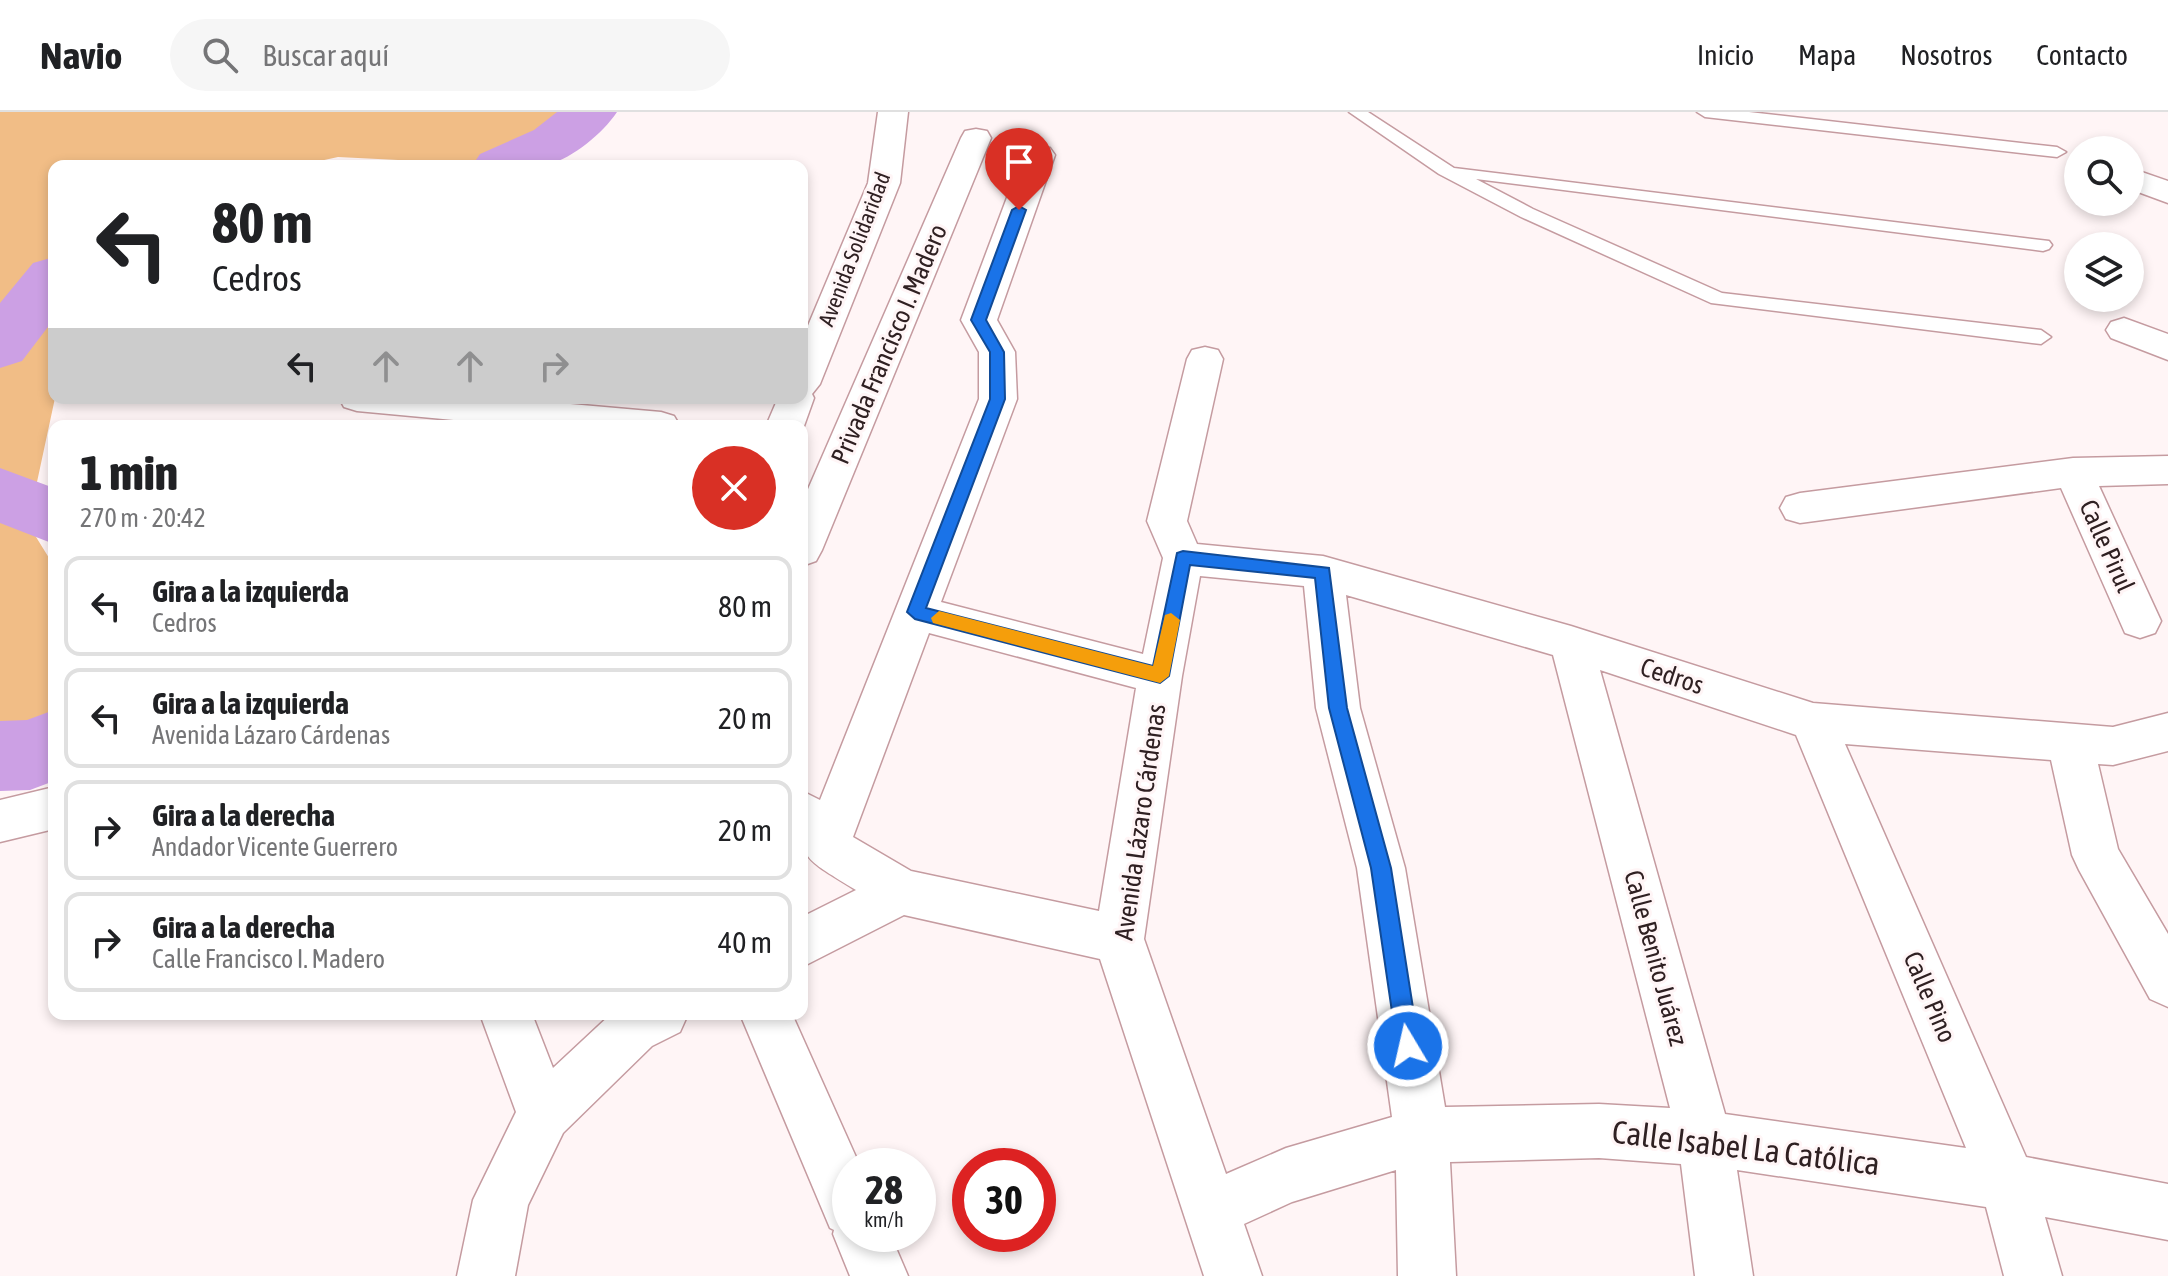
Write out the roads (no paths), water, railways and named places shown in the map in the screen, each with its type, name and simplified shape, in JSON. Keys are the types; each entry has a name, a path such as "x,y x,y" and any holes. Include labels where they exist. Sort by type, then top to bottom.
{"street":[{"name":"Avenida Solidaridad","path":"808,369 884,183 893,112"},
{"name":"Privada Francisco I. Madero","path":"808,536 976,138"},
{"path":"1039,155 979,320 997,352 998,399 915,612 814,829 901,892 1119,939"},
{"path":"2144,183 2168,193"},
{"path":"2124,330 2168,348"},
{"path":"1183,558 1167,521 1205,359"},
{"path":"422,404 596,420"},
{"path":"1800,508 2073,472 2168,470"},
{"name":"Calle Pirul","path":"2073,472 2140,621"},
{"name":"Cedros","path":"1183,558 1323,572 1571,643 1813,722 2113,746 2168,732"},
{"name":"Avenida Lázaro Cárdenas","path":"1183,558 1160,676 1119,939 1233,1276"},
{"path":"1323,572 1338,708 1381,868 1422,1135 1427,1276"},
{"path":"915,612 1160,676"},
{"name":"Calle Benito Juárez","path":"1571,643 1705,1138 1724,1276"},
{"name":"Calle Pino","path":"1813,722 2008,1182 2033,1276"},
{"path":"2070,744 2096,855 2168,982"},
{"path":"0,821 48,809"},
{"path":"808,940 901,892"},
{"path":"508,1020 544,1114"},
{"path":"486,1276 501,1200 544,1114 634,1028 650,1020"},
{"path":"769,1020 832,1166"},
{"name":"Calle Isabel La Católica","path":"1209,1211 1286,1176 1422,1135 1599,1131 1705,1138 2008,1182 2168,1212"},
{"path":"869,1252 879,1276"}],"lane":[{"path":"1357,112 1445,170 1527,213 1718,299 2041,337"},
{"path":"1705,112 2057,152"},
{"path":"1445,170 2043,245"}],"waterway":[{"path":"513,160 553,142 590,112"},
{"path":"0,346 48,285"},
{"path":"0,494 48,514"},
{"path":"0,756 30,755 48,748"}]}
